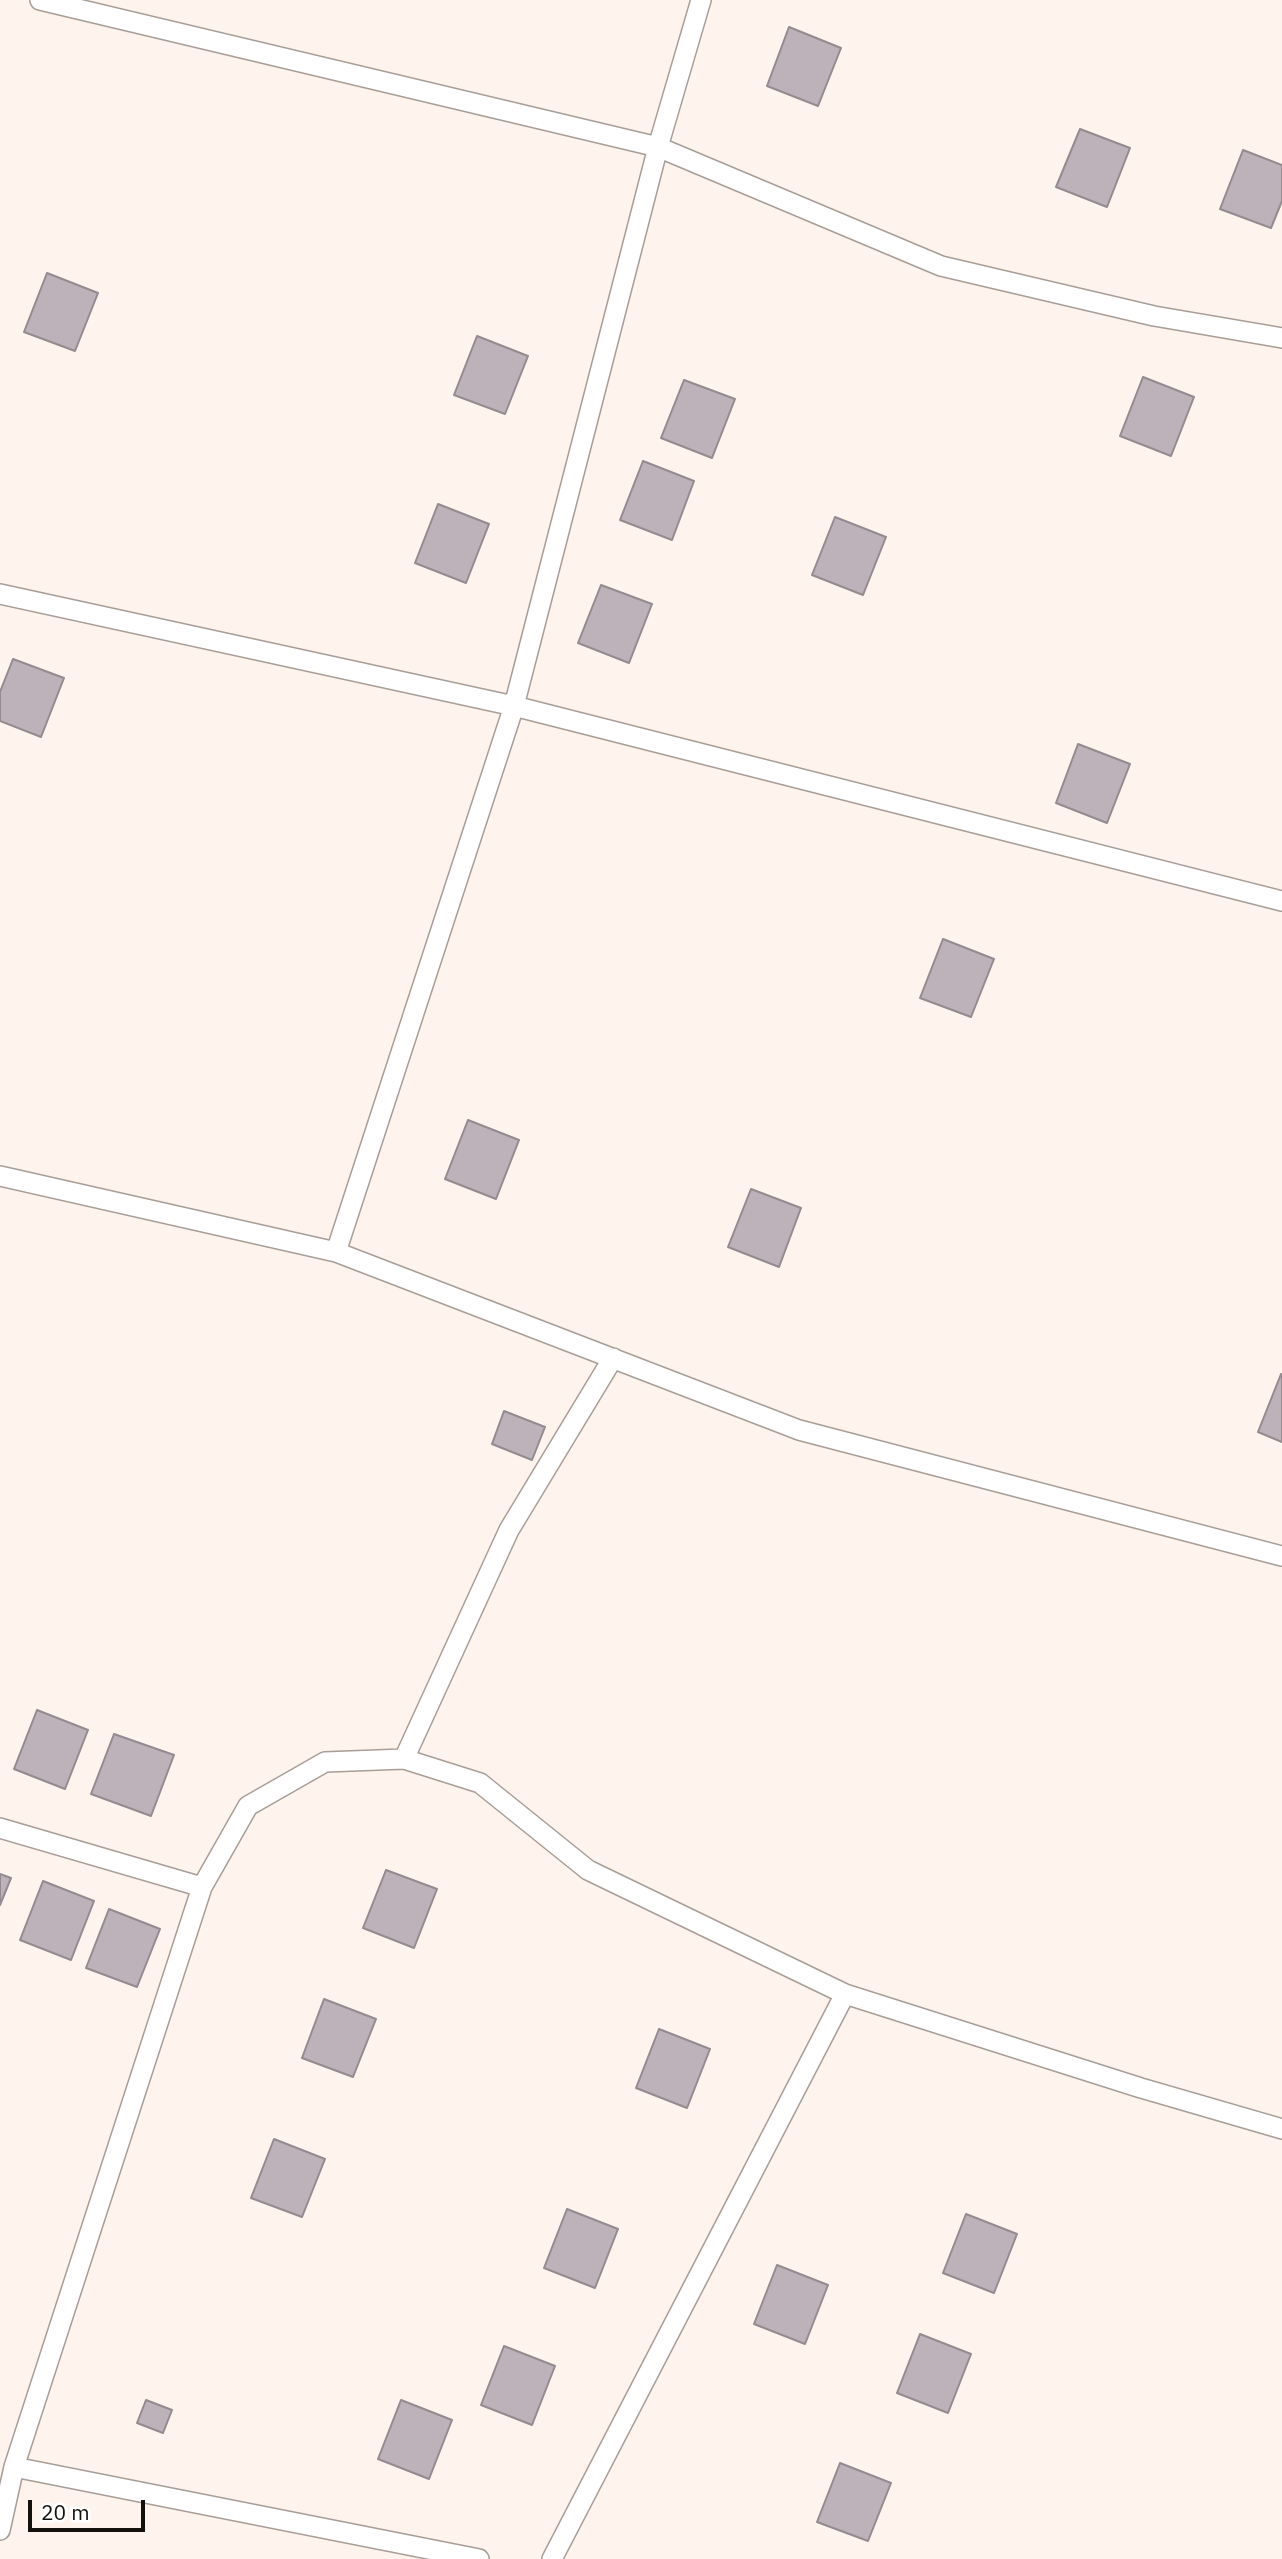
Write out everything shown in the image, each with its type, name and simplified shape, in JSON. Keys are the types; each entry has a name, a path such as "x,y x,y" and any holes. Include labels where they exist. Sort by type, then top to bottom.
{"lane":[{"path":"40,0 658,147 941,266 1154,316 1282,338"},
{"path":"336,1252 514,706 658,147 701,0"},
{"path":"0,594 514,706 1282,901"},
{"path":"0,1176 336,1252 799,1430 1282,1556"},
{"path":"404,1759 509,1530 613,1358"},
{"path":"0,2530 14,2467 202,1887 248,1806 326,1762 404,1759 480,1783 588,1870 845,1994 1141,2088 1282,2129"},
{"path":"0,1828 202,1887"},
{"path":"552,2559 845,1994"},
{"path":"14,2467 479,2559"}],"building":[{"path":"789,27 841,48 818,106 767,86"},
{"path":"1080,129 1130,148 1107,207 1056,187"},
{"path":"1243,150 1282,165 1282,201 1271,228 1220,209"},
{"path":"47,273 98,293 75,351 24,332"},
{"path":"477,336 528,356 505,414 454,395"},
{"path":"1143,377 1194,397 1171,456 1120,436"},
{"path":"684,380 735,399 712,458 661,438"},
{"path":"643,461 694,481 672,540 620,520"},
{"path":"438,504 489,524 466,583 415,563"},
{"path":"835,517 886,537 863,595 812,575"},
{"path":"601,585 652,604 629,663 578,643"},
{"path":"13,659 64,678 41,737 0,721 0,692"},
{"path":"1078,744 1130,764 1107,823 1056,803"},
{"path":"943,939 994,959 971,1017 920,998"},
{"path":"468,1120 519,1140 496,1199 445,1179"},
{"path":"751,1189 801,1208 779,1267 728,1247"},
{"path":"1282,1375 1282,1442 1258,1432"},
{"path":"504,1411 545,1427 532,1460 492,1444"},
{"path":"37,1710 88,1730 65,1789 14,1769"},
{"path":"114,1734 174,1755 151,1816 91,1794"},
{"path":"386,1870 437,1889 414,1948 363,1928"},
{"path":"0,1874 11,1878 0,1905"},
{"path":"43,1881 94,1901 71,1960 20,1940"},
{"path":"109,1909 160,1929 137,1987 86,1968"},
{"path":"324,1999 376,2019 353,2077 302,2058"},
{"path":"659,2029 710,2049 687,2108 636,2088"},
{"path":"274,2139 325,2159 302,2217 251,2198"},
{"path":"567,2209 618,2229 595,2288 544,2268"},
{"path":"966,2214 1017,2234 994,2293 943,2273"},
{"path":"777,2265 828,2285 805,2344 754,2324"},
{"path":"920,2334 971,2354 948,2413 897,2393"},
{"path":"504,2346 555,2366 532,2425 481,2405"},
{"path":"146,2400 172,2410 163,2433 137,2423"},
{"path":"401,2400 452,2420 429,2479 378,2459"},
{"path":"840,2463 891,2483 868,2541 817,2522"}]}
